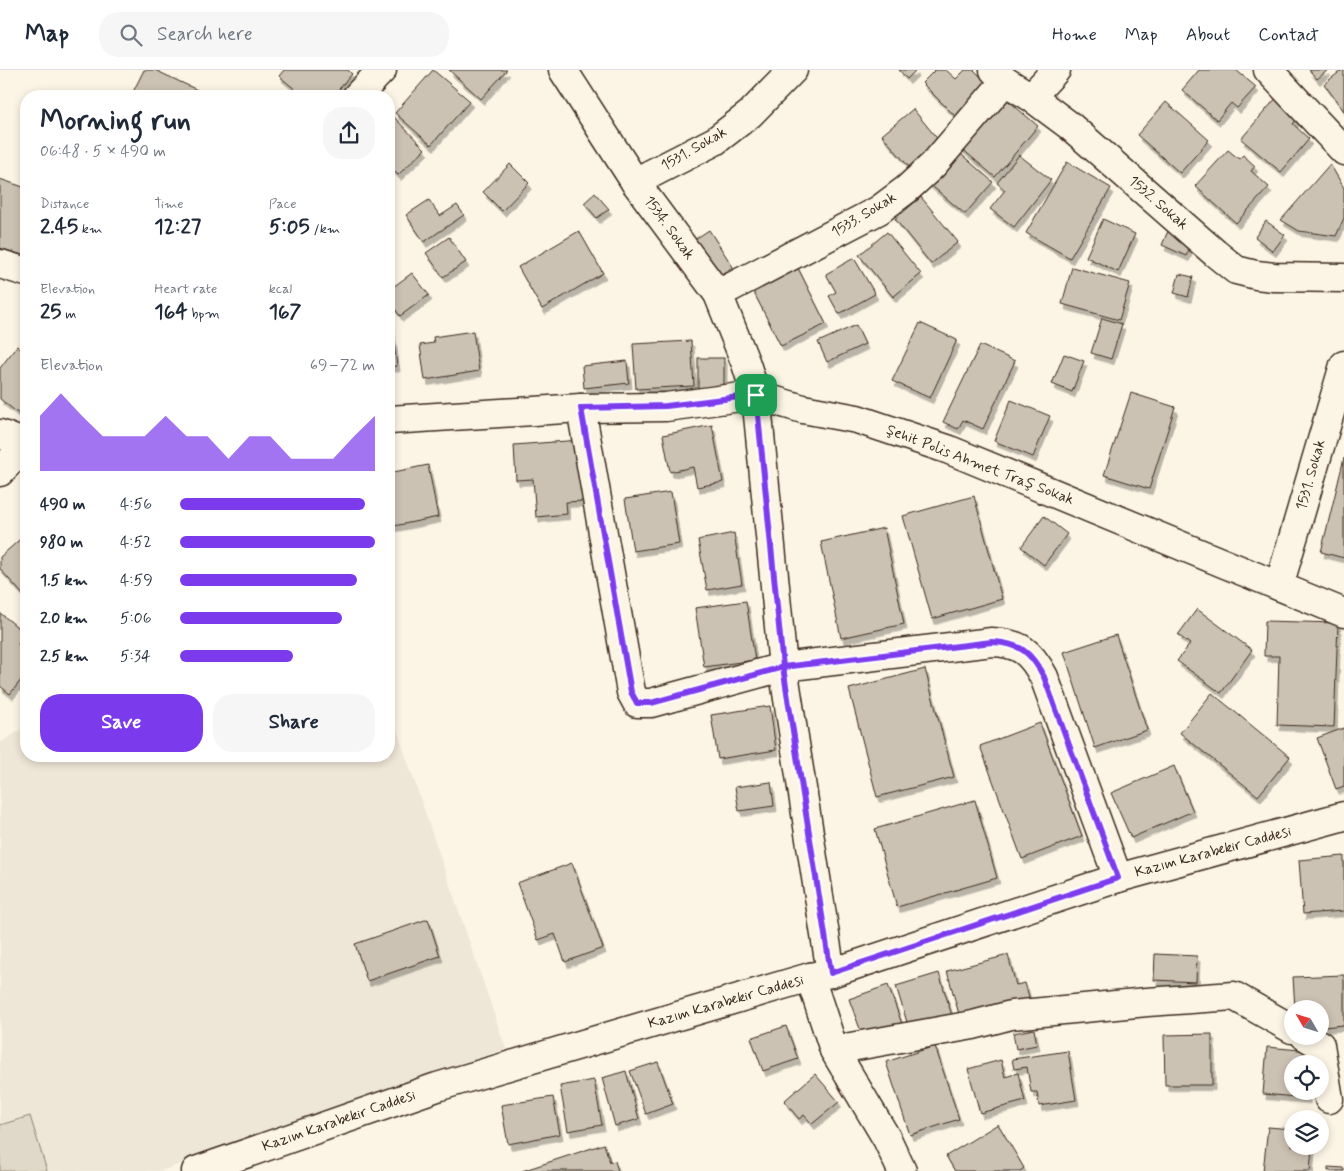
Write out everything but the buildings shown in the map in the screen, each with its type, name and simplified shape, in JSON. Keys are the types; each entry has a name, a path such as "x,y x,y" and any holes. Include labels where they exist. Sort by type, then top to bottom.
{"street":[{"path":"363,90 382,70"},
{"name":"1534. Sokak","path":"563,70 635,182 718,294 746,364 756,395 783,667 821,975 834,1050 887,1139 902,1171"},
{"name":"1531. Sokak","path":"635,182 715,141 750,114 793,70"},
{"path":"1031,97 1056,70"},
{"path":"1268,70 1344,151"},
{"name":"1532. Sokak","path":"1000,75 1070,126 1236,270 1274,277 1344,278"},
{"name":"1533. Sokak","path":"718,294 879,210 907,189 933,165 1000,75"},
{"path":"0,264 20,270"},
{"name":"1531. Sokak","path":"1279,586 1344,365"},
{"name":"Şehit Polis Ahmet Traş Sokak","path":"395,420 581,408 666,406 756,395 803,409 857,419 947,449 1344,613"},
{"path":"581,408 631,692 637,703 651,703 783,667 992,642 1008,643 1024,650 1036,661 1044,677 1118,878"},
{"path":"0,434 20,442"},
{"path":"0,472 20,450"},
{"name":"Kazım Karabekir Caddesi","path":"196,1171 437,1086 821,975 1118,878 1344,816"},
{"path":"834,1050 974,1025 1011,1015 1234,996 1284,1024"}],"shaded area":[{"path":"395,725 506,1049 161,1171 0,1171 0,743 20,730 20,762 395,762"},
{"path":"30,1116 47,1171 0,1171 0,1125"}],"route":[{"path":"756,395 666,406 581,408 631,692 637,703 651,703 783,667 992,642 1008,643 1024,650 1036,661 1044,677 1118,878 831,973 783,667 756,395"}]}
